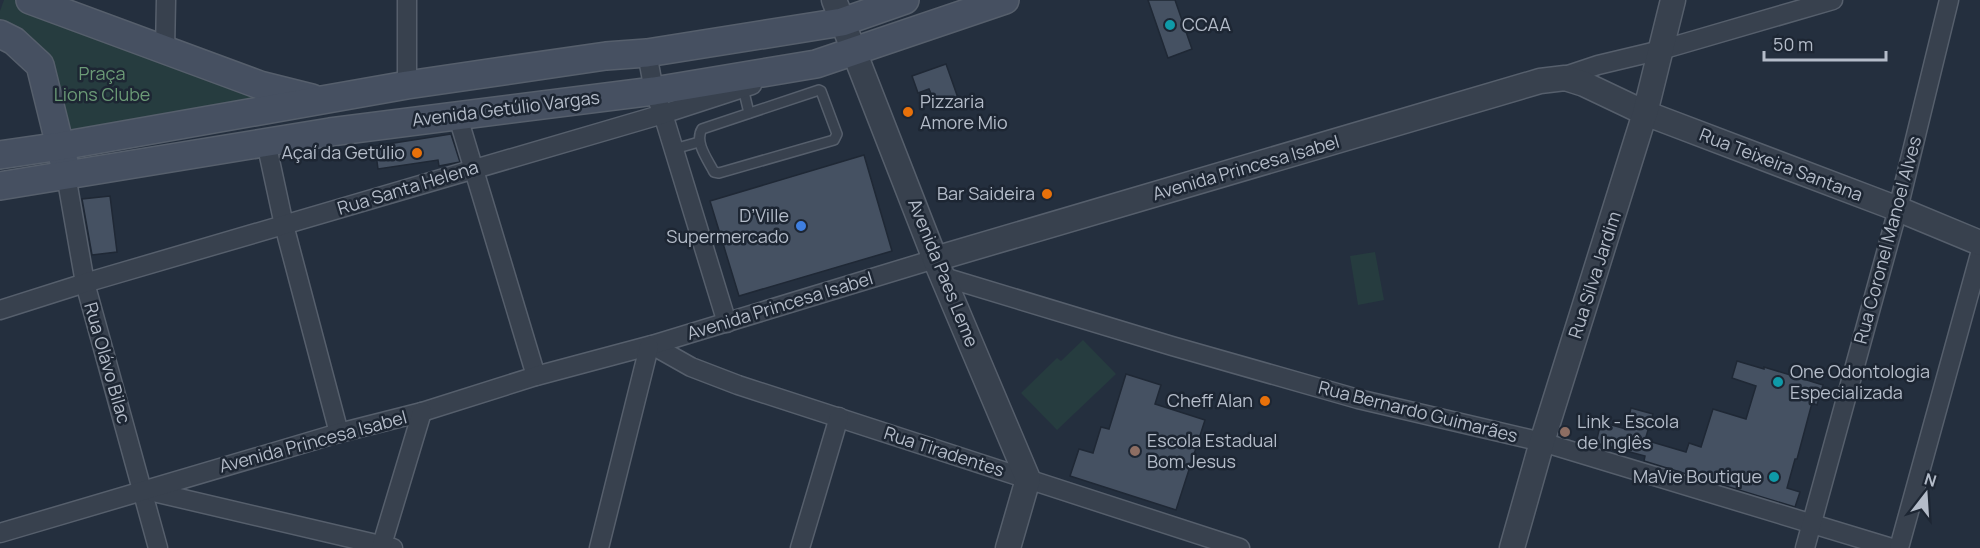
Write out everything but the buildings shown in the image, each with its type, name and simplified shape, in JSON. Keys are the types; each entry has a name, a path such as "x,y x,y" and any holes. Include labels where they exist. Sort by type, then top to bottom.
{"main road":[{"path":"30,0 260,85 322,100"},
{"name":"Avenida Getúlio Vargas","path":"0,155 407,85 606,56 647,53 840,7 904,0"},
{"name":"Avenida Getúlio Vargas","path":"0,186 266,141 412,120 658,102 854,53 1005,0"},
{"path":"0,34 14,41 40,65 61,146 66,175"},
{"path":"330,132 352,117 357,104 356,95"}],"street":[{"path":"165,51 166,0"},
{"path":"407,0 407,85"},
{"name":"Rua Silva Jardim","path":"1512,548 1542,442 1646,113 1673,0"},
{"name":"Avenida Princesa Isabel","path":"0,533 143,489 339,433 422,412 536,376 727,323 940,268 1518,88 1661,50 1833,0"},
{"name":"Rua Coronel Manoel Alves","path":"1805,548 1898,209 1949,0"},
{"name":"Avenida Paes Leme","path":"840,7 854,53 1028,479"},
{"path":"647,53 658,102 727,323"},
{"name":"Rua Santa Helena","path":"0,310 475,168 658,102 743,88 816,64"},
{"name":"Avenida Princesa Isabel","path":"1559,78 1584,84"},
{"name":"Rua Teixeira Santana","path":"1584,84 1646,113 1898,209 1980,243"},
{"path":"458,117 536,376"},
{"path":"266,141 284,225 339,433"},
{"name":"Rua Olávo Bilac","path":"66,175 85,283 158,548"},
{"path":"1899,548 1980,254"},
{"name":"Rua Bernardo Guimarães","path":"940,268 1172,346 1358,399 1542,442 1892,548"},
{"path":"599,548 650,346"},
{"name":"Rua Tiradentes","path":"650,346 691,367 738,385 1240,548"},
{"path":"143,489 385,547 422,412"},
{"path":"800,548 838,417"},
{"path":"1008,548 1028,479"}],"lane":[{"path":"743,88 749,113"},
{"path":"819,90 837,134 834,140 719,173 714,172 699,142 699,133 702,129 819,90"},
{"path":"674,149 699,142"}],"green space":[{"name":"Praça Lions Clube","path":"4,0 30,0 322,100 61,146 40,65 0,34 0,11"},
{"path":"1375,252 1384,300 1358,305 1350,256"},
{"path":"1083,340 1116,374 1057,430 1021,393 1057,358 1061,361"}],"place":[{"name":"CCAA","path":"1170,25"},
{"name":"Pizzaria Amore Mio","path":"908,112"},
{"name":"Açaí da Getúlio","path":"417,153"},
{"name":"Bar Saideira","path":"1047,194"},
{"name":"D’Ville Supermercado","path":"801,226"},
{"name":"One Odontologia Especializada","path":"1778,382"},
{"name":"Cheff Alan","path":"1265,401"},
{"name":"Link - Escola de Inglês","path":"1565,432"},
{"name":"Escola Estadual Bom Jesus","path":"1135,451"},
{"name":"MaVie Boutique","path":"1774,477"}]}
